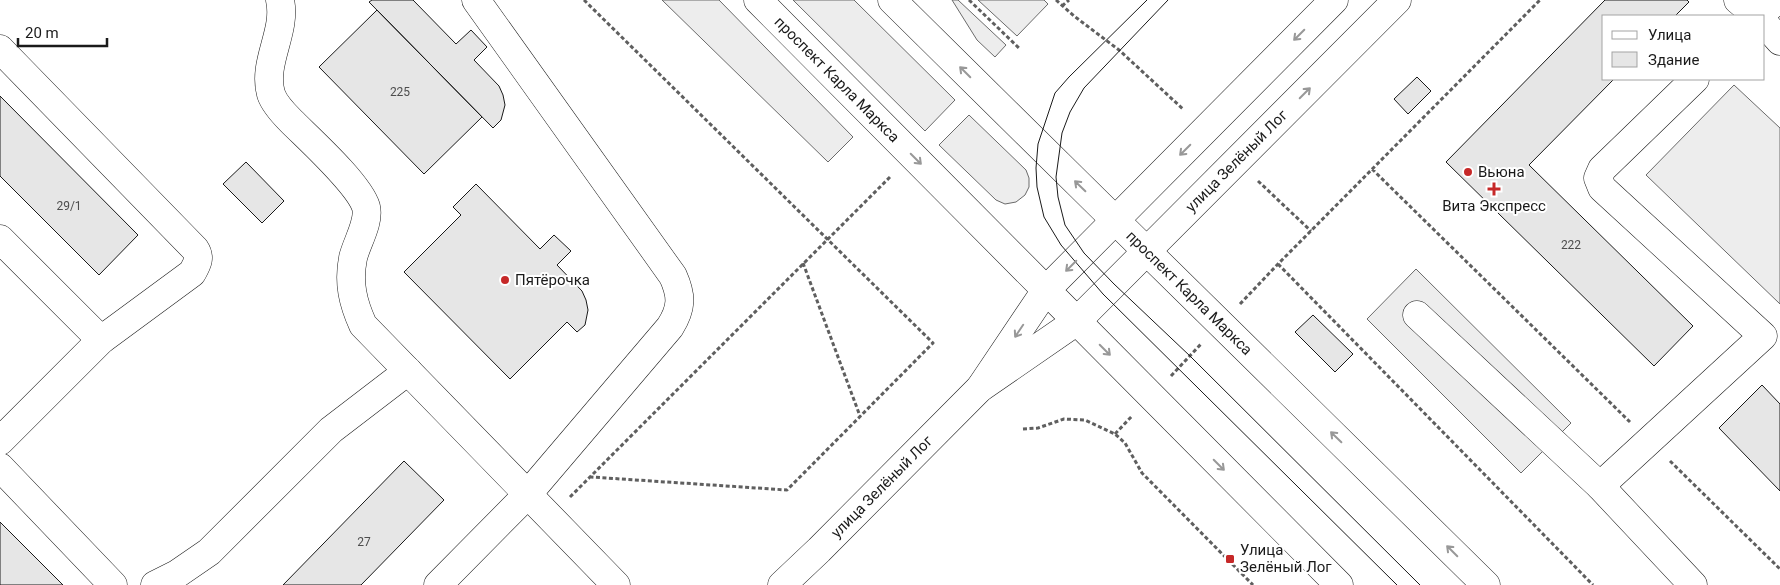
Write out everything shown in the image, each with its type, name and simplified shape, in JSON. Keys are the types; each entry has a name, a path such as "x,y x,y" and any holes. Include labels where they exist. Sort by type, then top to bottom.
{"main road":[{"path":"280,0 282,22 269,74 271,95 284,113 356,188 366,208 363,231 353,258 351,284 354,305 363,325 616,585"},
{"path":"438,585 527,495 670,327 677,315 680,302 678,288 673,276 476,0"},
{"name":"проспект Карла Маркса","path":"758,0 1339,585"},
{"name":"проспект Карла Маркса","path":"892,0 1486,585"},
{"path":"980,388 1046,290 1334,0"},
{"name":"улица Зелёный Лог","path":"782,585 980,388 1076,321 1397,0"},
{"path":"1738,0 1757,15"},
{"path":"1759,15 1776,0"},
{"path":"1765,24 1780,41"},
{"path":"0,49 195,249 199,261 192,273 101,340 0,441"},
{"path":"1600,486 1649,441 1771,344 1600,184 1598,178 1602,169 1694,80"},
{"path":"0,239 101,340"},
{"path":"1417,315 1600,486 1693,585"},
{"path":"155,585 177,574 209,552 331,430 408,371"},
{"path":"0,467 113,585"}],"path":[{"path":"584,0 933,343 787,490 591,476"},
{"path":"969,0 1020,49"},
{"path":"1056,0 1119,50 1184,110"},
{"path":"1062,6 1069,0"},
{"path":"1115,434 1278,264 1540,0"},
{"path":"1372,169 1780,569"},
{"path":"549,518 891,176"},
{"path":"1254,177 1311,231"},
{"path":"803,264 860,416"},
{"path":"1278,264 1593,585"},
{"path":"1023,429 1038,428 1064,419 1085,420 1115,434 1125,443 1142,474 1253,585"}],"shaded area":[{"path":"662,0 719,0 853,137 828,162"},
{"path":"793,0 854,0 955,100 925,131"},
{"path":"952,0 958,0 1006,45 995,57 977,40"},
{"path":"978,0 1044,0 1048,4 1017,36"},
{"path":"1734,85 1780,128 1780,304 1646,175"},
{"path":"969,115 1026,170 1029,178 1029,187 1025,195 1016,202 1005,204 996,200 939,145"},
{"path":"1416,269 1571,423 1521,473 1367,319"}],"building":[{"path":"372,0 413,0 456,44 471,30 487,47 474,60 499,86 503,95 505,105 501,120 493,128 369,2"},
{"path":"1605,0 1687,0 1689,2 1676,15 1602,15 1602,80 1613,80 1529,165 1693,326 1654,366 1446,162"},
{"path":"377,10 482,117 424,174 319,67"},
{"path":"1417,77 1431,91 1408,114 1394,99"},
{"path":"0,96 138,235 99,275 0,176"},
{"path":"246,162 284,201 262,223 223,184"},
{"path":"476,184 540,249 554,235 571,251 557,265 582,291 588,310 585,325 577,332 567,322 510,379 404,272 461,215 453,207"},
{"path":"1313,315 1353,354 1335,372 1295,332"},
{"path":"1762,385 1780,404 1780,491 1719,428"},
{"path":"404,461 444,500 361,585 283,585"},
{"path":"0,522 63,585 0,585"}],"tram line":[{"path":"1147,0 1055,93 1038,144 1037,187 1044,217 1061,245 1103,294 1397,585"},
{"path":"1168,0 1084,88 1070,112 1062,133 1056,177 1058,197 1065,225 1084,253 1114,284 1190,356 1420,585"}],"place":[{"name":"Вьюна","path":"1468,172"},
{"name":"Вита Экспресс","path":"1494,189"},
{"name":"Пятёрочка","path":"505,280"},
{"name":"Улица Зелёный Лог","path":"1230,559"}]}
